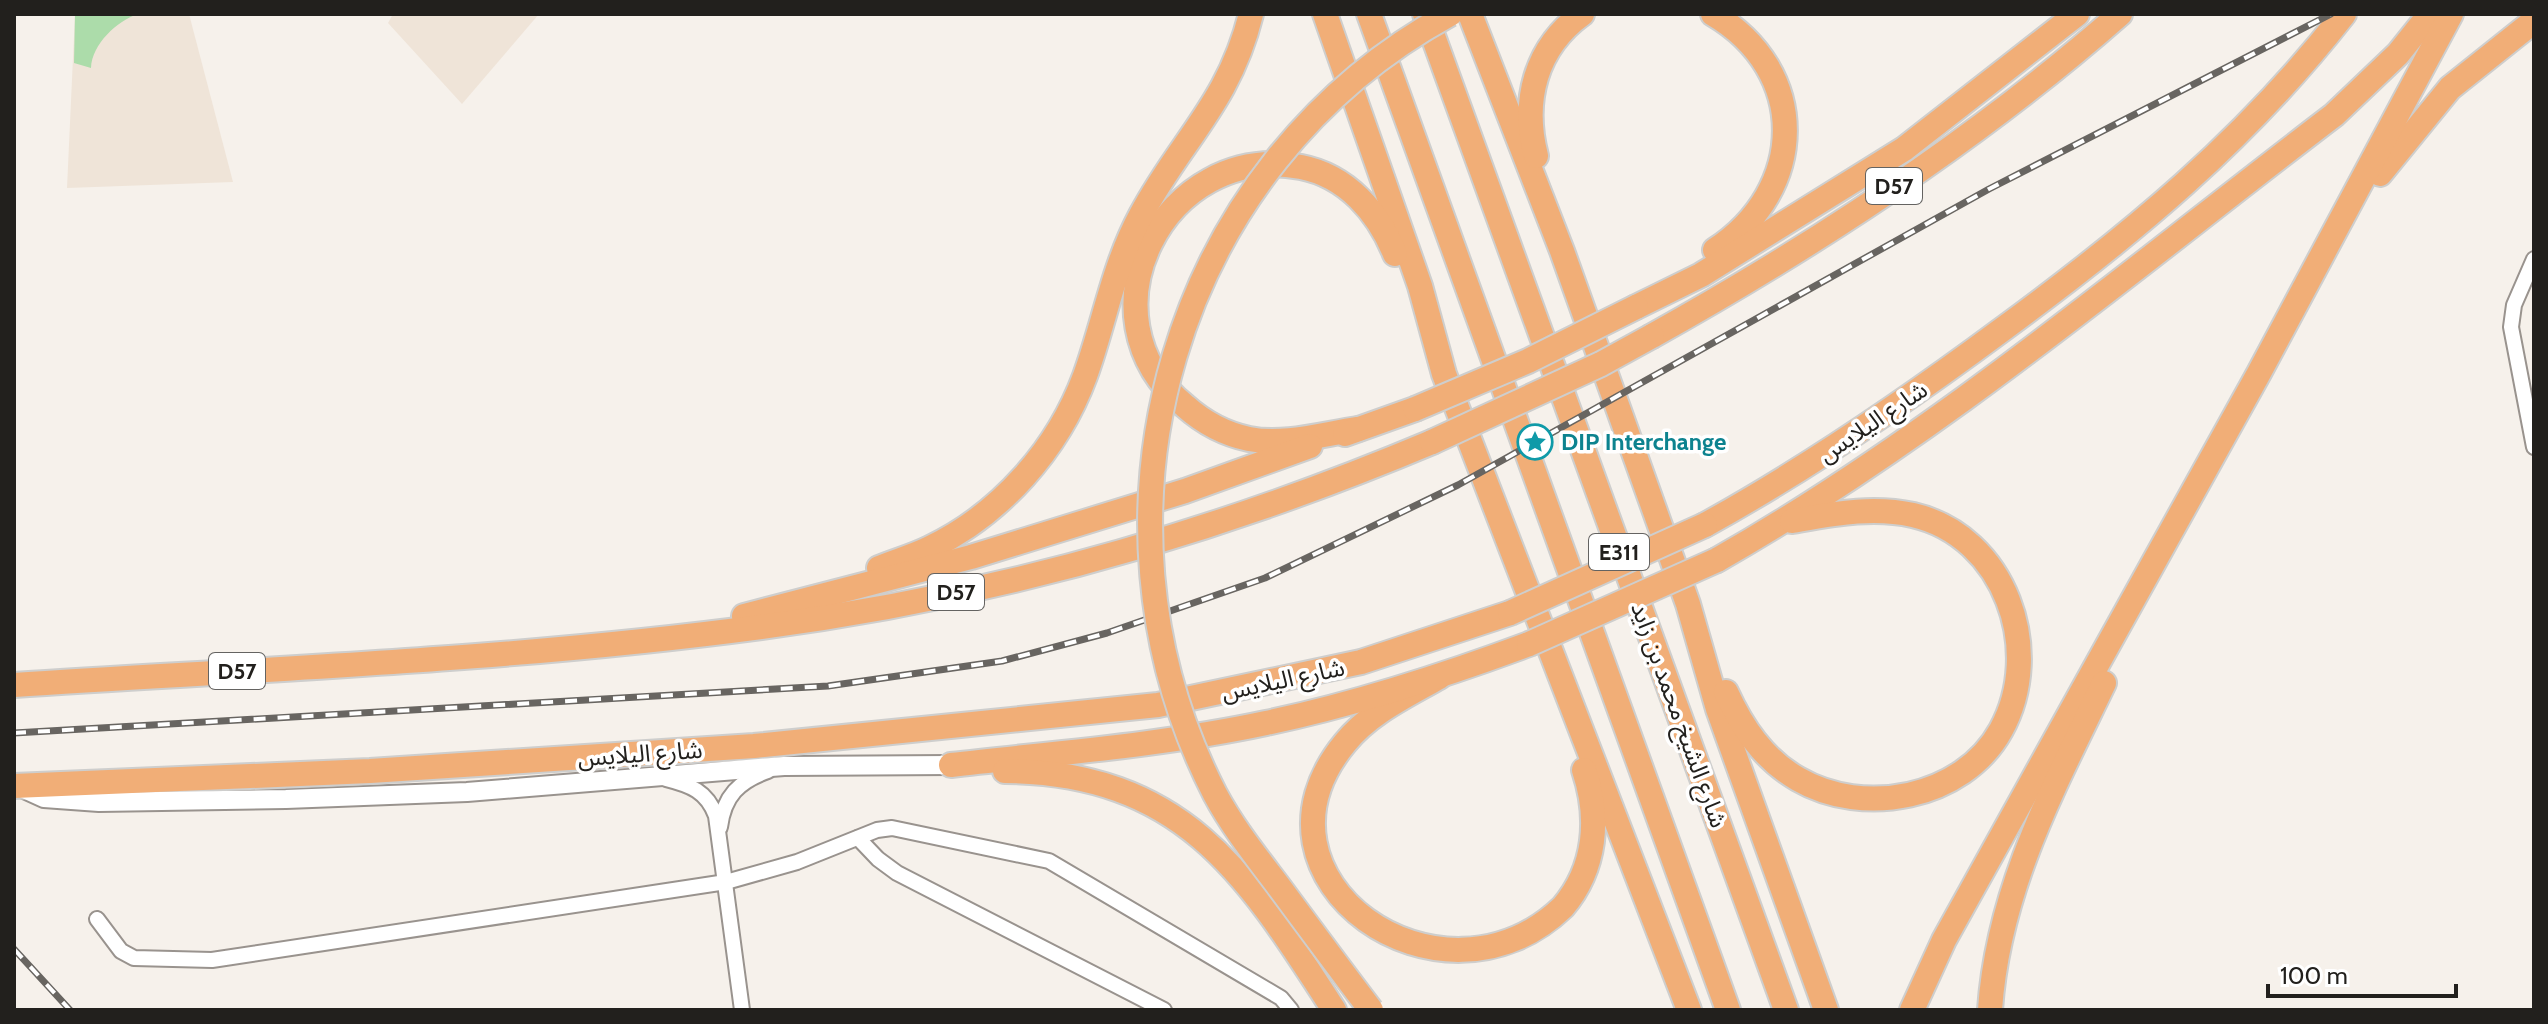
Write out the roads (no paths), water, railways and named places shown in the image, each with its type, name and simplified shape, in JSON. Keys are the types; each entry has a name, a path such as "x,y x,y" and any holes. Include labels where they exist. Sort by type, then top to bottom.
{"highway":[{"path":"852,590 875,569 929,549 980,517 1003,498 1043,453 1086,374 1106,301 1128,240 1160,184 1218,100 1233,71 1251,14"},
{"path":"1325,14 1415,271 1444,374 1689,1010"},
{"name":"E311","path":"1369,14 1728,1010"},
{"name":"شارع الشيخ محمد بن زايد","path":"1425,14 1786,1010"},
{"path":"1371,1010 1237,831 1196,751 1180,710 1150,582 1151,485 1163,403 1181,332 1201,281 1229,228 1279,157 1338,94 1400,44 1450,14"},
{"path":"1470,14 1562,251 1688,604 1718,709 1826,1010"},
{"path":"1562,251 1535,153 1530,99 1536,73 1548,48 1564,27 1582,14"},
{"path":"1664,295 1680,271 1728,241 1756,215 1776,183 1783,160 1784,115 1774,80 1749,39 1713,14"},
{"path":"701,634 747,615 852,590 1185,491 1415,409 1528,361 1664,295 1904,149 2077,14"},
{"name":"D57","path":"14,685 460,656 701,634 801,621 920,600 1084,562 1270,506 1432,442 1601,364 1772,267 1862,209 1996,113 2120,14"},
{"name":"شارع اليلايس","path":"17,786 370,771 754,746 1158,705 1361,662 1510,613 1705,525 1800,472 1888,415 2110,249 2166,203 2230,143 2344,14"},
{"path":"951,765 1220,732 1439,677 1529,644 1717,560 1782,523 1954,405 2334,115 2398,54 2430,14"},
{"path":"1912,1010 1936,954 2348,207 2451,14"},
{"path":"2348,207 2372,185 2450,88 2534,21"},
{"path":"1358,429 1282,441 1252,440 1209,423 1173,397 1158,380 1138,339 1138,275 1148,247 1175,206 1206,181 1244,166 1286,164 1326,175 1344,185 1375,214 1386,232 1413,305 1435,340"},
{"path":"1688,604 1738,717 1765,753 1798,779 1849,797 1878,799 1907,796 1934,787 1982,754 2000,732 2012,705 2019,674 2018,638 2012,604 1999,578 1976,551 1948,530 1916,516 1881,510 1782,523"},
{"path":"1990,1010 1999,939 2023,854 2120,649 2134,597"},
{"path":"1439,677 1382,710 1344,744 1323,782 1314,830 1327,881 1357,925 1402,953 1452,962 1510,947 1533,935 1570,899 1587,864 1594,826 1592,801 1565,711 1556,660"},
{"path":"951,765 1084,780 1127,794 1185,825 1220,853 1261,898 1334,1010"}],"street":[{"path":"2534,259 2529,280 2512,316 2511,337 2534,447"},
{"path":"17,786 44,798 172,802 467,792 784,766 951,765"},
{"path":"720,831 724,805 738,786 752,777 784,766"},
{"path":"646,775 698,790 713,808 720,831 742,1010"},
{"path":"97,919 121,951 134,958 212,960 726,882 797,862 892,828 1040,857 1281,998 1291,1010"},
{"path":"858,838 897,873 1164,1010"}],"railway":[{"path":"14,733 828,686 1002,661 1107,633 1265,578 1458,485 1989,189 2331,14"},
{"path":"14,949 70,1010"}],"place":[{"name":"DIP Interchange","path":"1535,442"}]}
